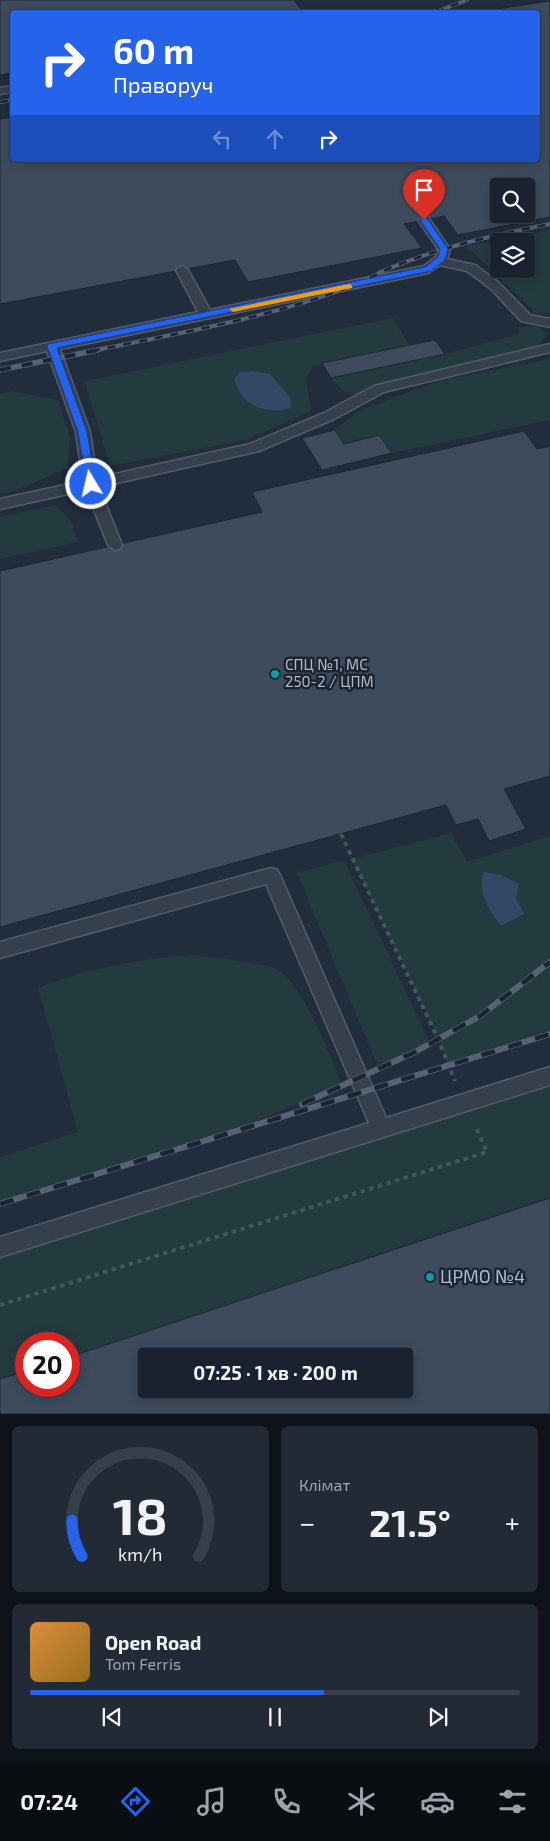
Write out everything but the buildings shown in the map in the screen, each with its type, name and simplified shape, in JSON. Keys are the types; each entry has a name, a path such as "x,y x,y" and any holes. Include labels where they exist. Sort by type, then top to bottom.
{"lane":[{"path":"0,357 428,269 442,258 444,249 424,220"},
{"path":"438,261 471,268 495,286 526,318 550,323"},
{"path":"182,270 206,315"},
{"path":"52,346 82,432 91,484 115,545"},
{"path":"0,504 254,448 329,416 379,390 550,348"},
{"path":"0,950 271,875 381,1129"},
{"path":"0,1247 550,1076"}],"green space":[{"path":"550,230 550,313 537,314 499,278 535,278 534,233"},
{"path":"490,241 490,269 466,246"},
{"path":"393,318 409,345 313,366 306,378 311,411 246,440 110,466 85,381"},
{"path":"537,325 547,334 539,346 378,384 357,394 347,393 331,378 445,354 520,334 517,328"},
{"path":"550,359 550,420 392,453 379,435 344,444 335,430 358,411 439,381"},
{"path":"12,391 58,400 70,437 68,468 14,491 0,494 0,394"},
{"path":"56,505 71,520 78,542 0,559 0,517"},
{"path":"451,833 467,862 550,836 550,1034 448,1066 438,1039 352,859"},
{"path":"344,860 430,1043 379,1069 297,873"},
{"path":"193,955 264,965 280,971 290,981 308,1009 343,1086 209,1140 0,1204 0,1157 78,1132 38,988 94,970 154,959"},
{"path":"550,1076 550,1198 80,1353 80,1332 15,1332 15,1374 0,1379 0,1247"}],"water":[{"path":"253,371 270,374 291,398 291,408 281,410 263,409 248,402 242,396 234,379 240,372"},
{"path":"484,872 501,875 519,884 516,898 524,914 501,926 485,901 482,886"}],"railway":[{"path":"441,10 467,0"},
{"path":"0,102 10,100"},
{"path":"92,351 223,324 289,307 352,286 403,263 445,249 550,224"},
{"path":"0,370 98,350"},
{"path":"302,1104 415,1052 480,1016 550,962"},
{"path":"0,1204 550,1034"}],"slow traffic":[{"path":"233,309 349,286"}],"place":[{"name":"СПЦ №1, МС 250-2 / ЦПМ","path":"275,674"},
{"name":"ЦРМО №4","path":"430,1277"}],"route":[{"path":"91,484 82,432 52,346 353,286 428,269 442,258 444,249 424,220"}]}
